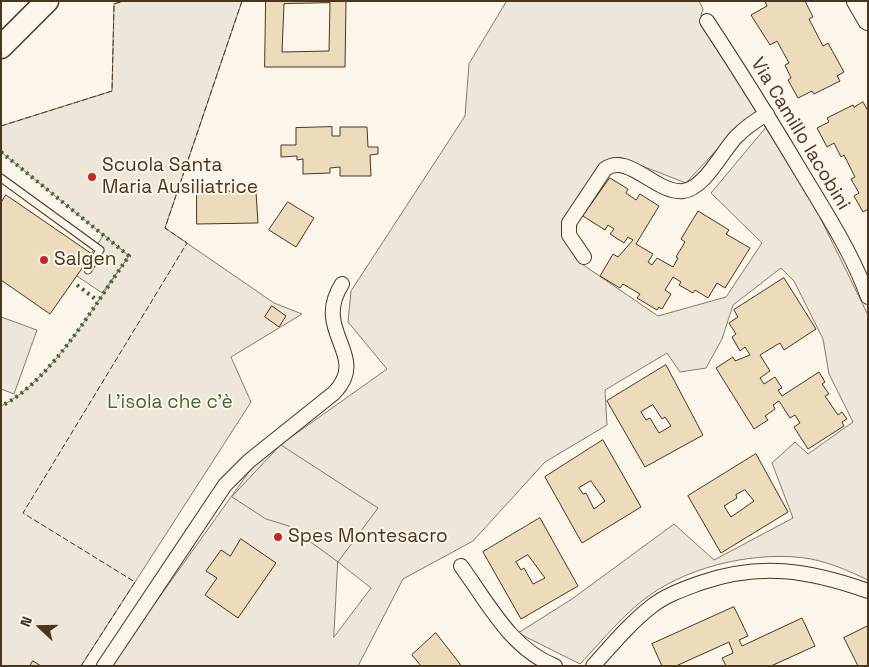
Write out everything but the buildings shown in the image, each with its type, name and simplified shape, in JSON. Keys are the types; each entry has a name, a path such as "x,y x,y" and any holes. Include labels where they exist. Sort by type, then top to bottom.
{"main road":[{"path":"1,47 47,1"},
{"path":"857,1 868,20"}],"street":[{"name":"Via Camillo Iacobini","path":"707,20 767,114 840,236 868,298"},
{"path":"584,256 569,236 569,223 605,169 610,165 622,165 671,190 689,190 703,179 738,135 767,114"},
{"path":"104,666 225,485 249,461 334,393 341,384 347,360 334,328 331,314 334,300 342,284"},
{"path":"461,566 513,637 536,656 555,666"},
{"path":"593,666 626,629 652,606 683,589 719,577 755,570 781,570 825,577 868,591"}],"lane":[{"path":"1,178 100,250 88,270"}],"green space":[{"name":"L'isola che c'è","path":"124,1 242,1 165,228 274,303 302,314 231,357 251,402 81,666 1,666 1,406 20,394 55,360 72,339 129,256 1,152 1,126 112,91 114,4"},
{"path":"507,1 699,1 703,9 701,15 758,112 723,143 686,183 619,157 571,207 562,231 579,262 658,316 726,297 762,243 711,193 767,126 812,201 868,315 868,580 826,563 791,557 749,559 727,562 706,568 667,584 640,602 580,664 518,633 572,599 674,524 714,560 793,518 772,463 795,442 808,454 853,422 829,374 823,339 794,281 781,268 733,305 722,339 706,368 680,372 667,353 605,390 607,425 545,462 473,541 403,579 358,666 110,666 256,462 387,369 348,322 351,291 465,116 469,64","holes":["338,562 371,588 334,637"]},
{"path":"1,317 37,330 14,394 1,389"}],"shaded area":[{"path":"104,235 129,256 102,293 77,276"},
{"path":"281,445 378,508 338,562 289,526 266,519 232,497"}],"hedge":[{"path":"1,152 129,256 72,339 55,360 20,394 1,406"},
{"path":"77,285 98,301"}],"fence":[{"path":"1,126 112,91 114,4 124,1"},
{"path":"81,666 135,582 23,513 187,243 165,228 242,1"}],"place":[{"name":"Scuola Santa Maria Ausiliatrice","path":"92,177"},
{"name":"Salgen","path":"44,260"},
{"name":"Spes Montesacro","path":"278,537"}]}
